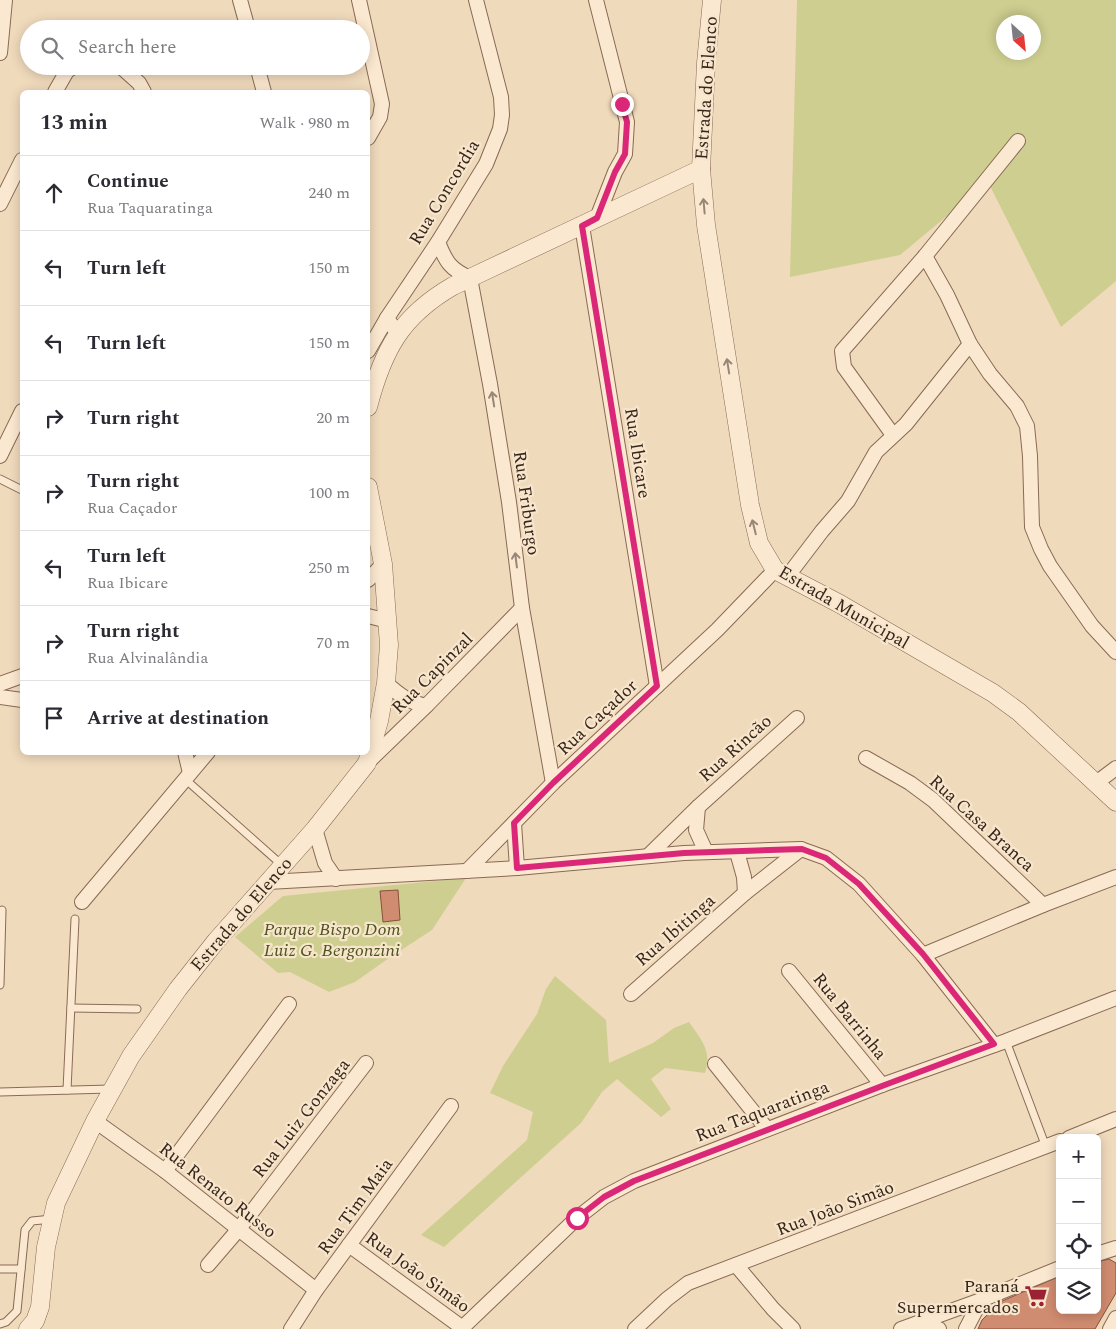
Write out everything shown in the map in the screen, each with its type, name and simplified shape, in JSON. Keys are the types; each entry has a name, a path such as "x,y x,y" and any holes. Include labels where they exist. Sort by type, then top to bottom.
{"street":[{"path":"0,53 5,0"},
{"path":"240,0 246,20"},
{"path":"359,0 363,20"},
{"name":"Rua Concordia","path":"387,318 438,242 486,164 500,129 502,115 501,97 476,0"},
{"path":"590,222 625,154 627,122 596,0"},
{"name":"Estrada do Elenco","path":"370,400 380,367 397,333 434,297 470,278 701,169 706,63 712,0"},
{"path":"370,50 382,104 380,117 370,134"},
{"path":"56,90 65,75"},
{"path":"130,75 139,83 143,90"},
{"path":"259,75 263,90"},
{"path":"893,435 844,367 842,351 925,256 1018,141"},
{"path":"0,204 20,164"},
{"name":"Estrada Municipal","path":"701,169 706,225 750,505 759,543 781,574 840,604 993,693 1019,712 1116,802"},
{"path":"7,189 20,185"},
{"name":"Rua Ibicare","path":"590,222 657,686"},
{"path":"438,242 445,260 450,266 470,278"},
{"path":"925,256 947,294 970,344 990,374 1017,406 1027,426 1030,456 1032,527 1036,538 1050,566 1092,626 1116,652"},
{"name":"Rua Friburgo","path":"470,278 490,384 509,502 522,608 553,783"},
{"path":"370,348 387,318 397,333"},
{"name":"Rua Caçador","path":"467,872 553,783 717,630 781,574 822,531 848,501 876,452 906,424 970,344"},
{"path":"0,456 20,415"},
{"name":"Estrada do Elenco","path":"370,497 383,564 389,645 386,683 379,721 370,752"},
{"path":"370,578 383,564"},
{"name":"Rua Capinzal","path":"367,763 522,608"},
{"path":"370,616 388,621"},
{"path":"0,684 20,677"},
{"path":"386,683 400,696 412,703 426,706"},
{"path":"0,698 20,700"},
{"name":"Rua Rincão","path":"648,856 698,806 796,718"},
{"path":"185,755 187,776"},
{"path":"82,902 205,755"},
{"name":"Estrada do Elenco","path":"28,1329 35,1321 40,1307 46,1246 56,1203 95,1121 131,1056 178,989 216,941 314,829 367,763 369,755"},
{"name":"Rua Casa Branca","path":"866,758 910,783 933,800 1043,905"},
{"path":"1096,783 1116,768"},
{"name":"Rua Rincão","path":"698,806 696,830 706,852"},
{"path":"514,823 517,868"},
{"path":"314,829 325,862 336,879"},
{"path":"268,882 467,872 706,852 802,849 826,858 859,884 1000,1042"},
{"name":"Rua Ibitinga","path":"631,994 745,893 802,849"},
{"path":"737,852 743,872 745,893"},
{"path":"923,954 1116,877"},
{"name":"Rua Barrinha","path":"789,971 882,1086"},
{"name":"Rua Taquaratinga","path":"463,1328 577,1218 604,1197 634,1181 1116,998"},
{"path":"165,1171 289,1004"},
{"name":"Rua Luiz Gonzaga","path":"208,1265 238,1230 366,1063"},
{"path":"715,1064 767,1129"},
{"name":"Rua Tim Maia","path":"291,1329 316,1290 451,1106"},
{"path":"1079,1134 1116,1119"},
{"name":"Rua Renato Russo","path":"95,1121 165,1171 316,1290"},
{"name":"Rua João Simão","path":"635,1329 667,1299 688,1283 1056,1143"},
{"name":"Rua João Simão","path":"349,1245 463,1328"},
{"path":"1101,1253 1116,1249"},
{"path":"736,1265 773,1309 793,1329"},
{"path":"901,1329 981,1300 1058,1269"},
{"path":"966,1329 981,1300"},
{"path":"1110,1329 1116,1318"},
{"path":"919,1322 939,1329"}],"lane":[{"path":"0,479 20,489"},
{"path":"187,776 283,866"},
{"path":"0,985 2,910"},
{"path":"67,1090 75,919"},
{"path":"71,1008 137,1009"},
{"path":"1000,1042 1046,1147"},
{"path":"0,1092 113,1089"},
{"path":"0,1324 6,1322 17,1311 25,1230 32,1221 52,1220"},
{"path":"0,1269 21,1269"}],"green space":[{"path":"797,0 1116,0 1116,281 1061,327 988,182 900,255 790,277"},
{"name":"Parque Bispo Dom Luiz G. Bergonzini","path":"466,878 432,930 355,982 329,992 290,972 278,973 235,937 283,896"},
{"path":"555,976 606,1020 609,1063 653,1043 674,1028 689,1022 702,1040 706,1052 707,1065 705,1073 665,1068 651,1079 671,1109 661,1117 617,1079 602,1092 581,1123 444,1247 421,1235 527,1140 533,1112 490,1093 503,1066 537,1014 546,989"}],"building":[{"path":"398,890 400,920 383,922 380,891"},
{"name":"Paraná Supermercados","path":"1109,1259 1116,1263 1116,1293 1095,1329 978,1329 982,1320 1000,1302 1056,1278 1056,1314 1101,1314 1101,1261"}],"place":[{"name":"Paraná Supermercados","path":"1036,1296"}],"route":[{"path":"577,1218 604,1197 634,1181 994,1044 923,954 859,884 826,858 802,849 684,853 591,863 517,868 514,823 553,783 657,686 582,226 597,218 615,172 625,154 627,122 622,104"}]}
